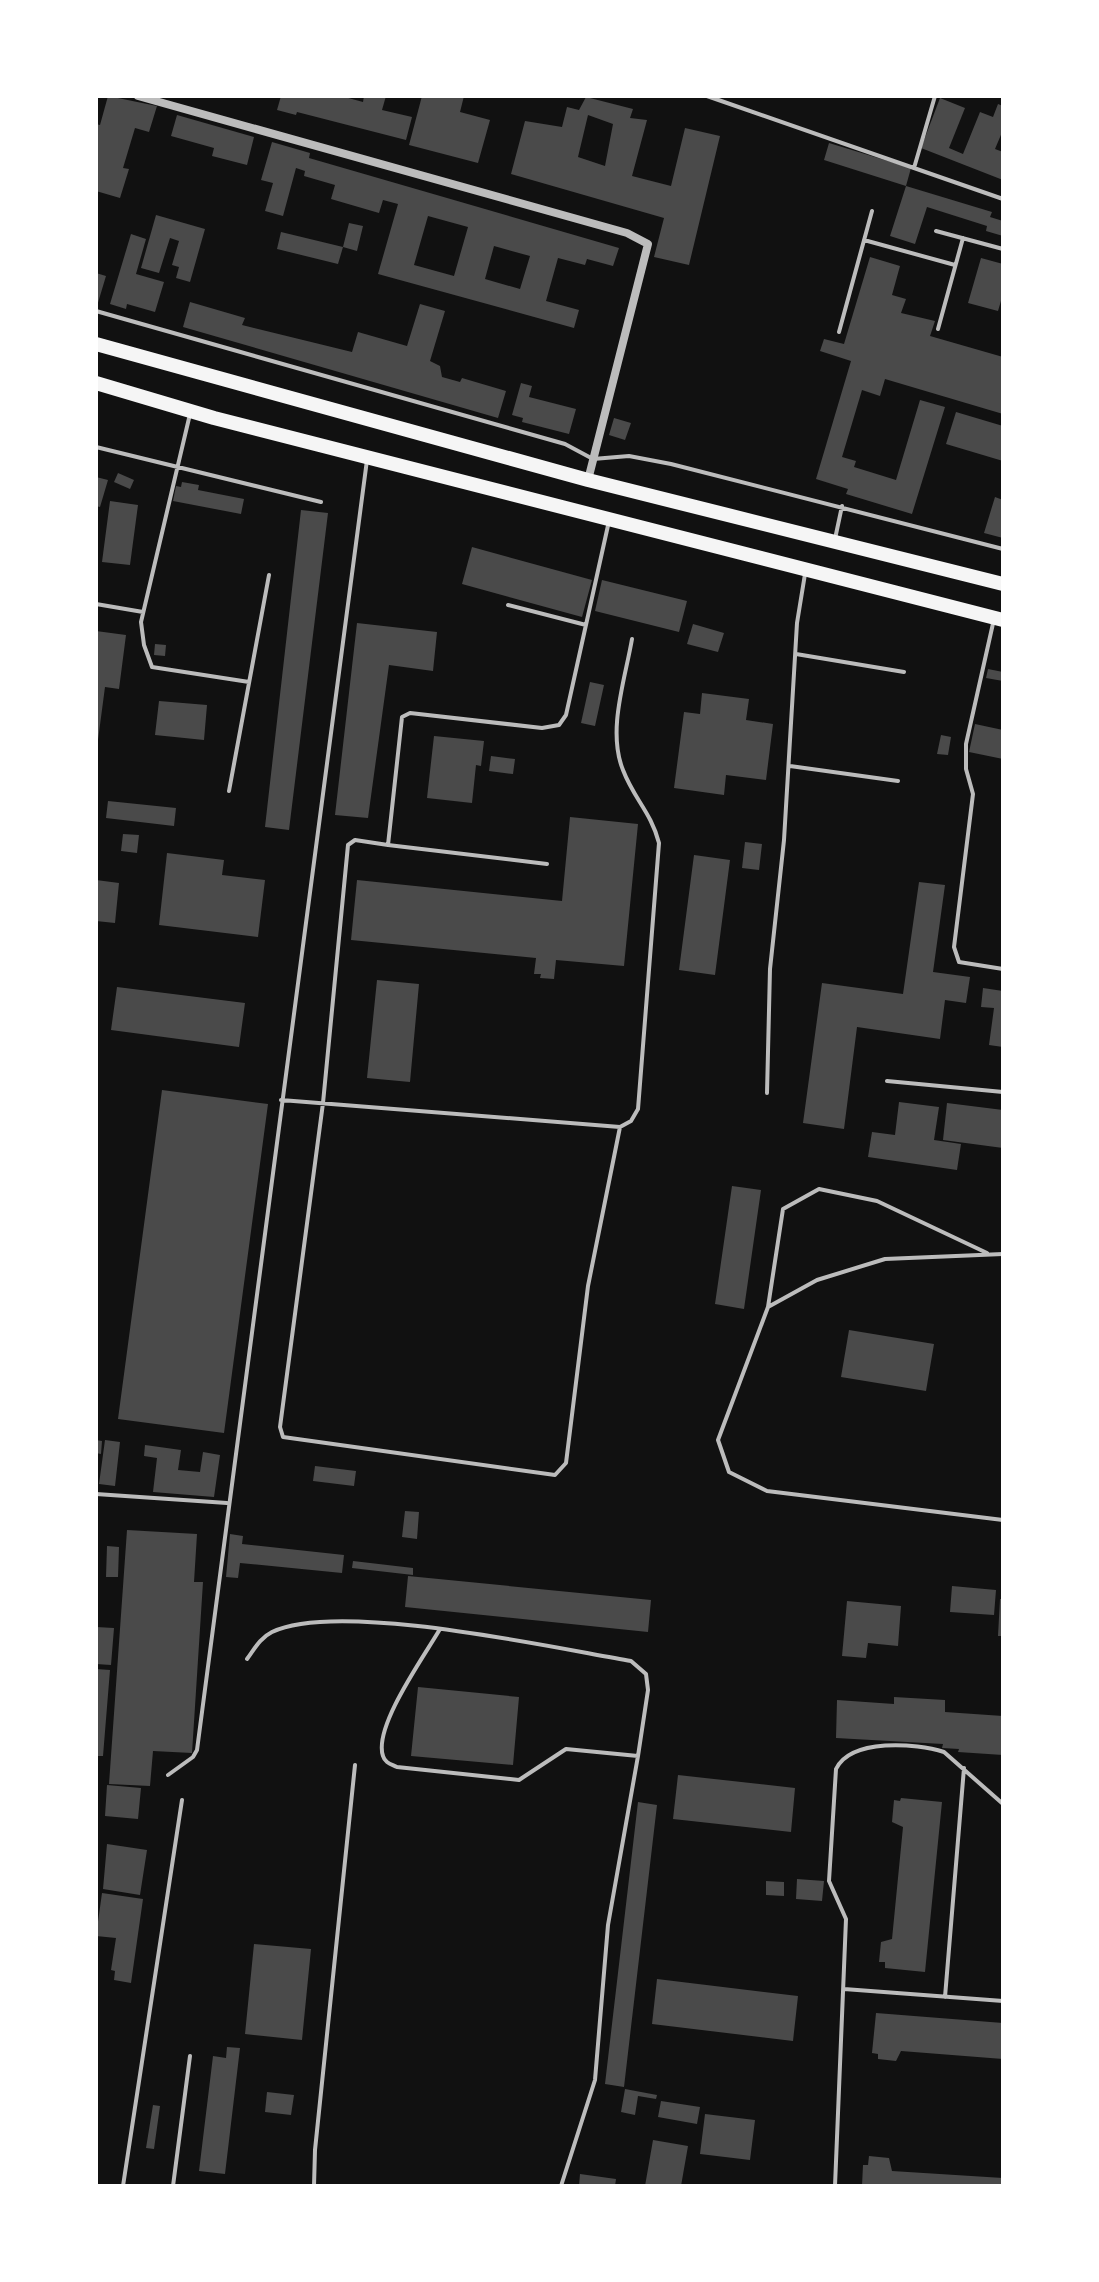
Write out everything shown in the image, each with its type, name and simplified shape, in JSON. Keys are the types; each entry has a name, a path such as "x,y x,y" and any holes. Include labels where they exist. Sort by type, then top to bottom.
{"highway":[{"path":"96,344 588,480 1003,584"},
{"path":"96,383 367,458 999,619"}],"street":[{"path":"138,96 612,229 648,244 588,480"}],"lane":[{"path":"707,96 1003,199"},
{"path":"914,168 935,96"},
{"path":"839,332 872,211"},
{"path":"936,231 1003,249"},
{"path":"938,329 963,238"},
{"path":"864,240 955,265"},
{"path":"96,311 565,444 593,459 629,456 671,464 1003,549"},
{"path":"190,411 143,612 144,645 152,667 249,682"},
{"path":"96,447 177,470 321,502"},
{"path":"168,1775 193,1757 197,1750 227,1503 233,1488 281,1100 367,458"},
{"path":"834,542 842,506"},
{"path":"388,845 402,717 410,713 542,728 559,725 566,715 609,521"},
{"path":"767,1093 770,969 789,766 795,654 806,570"},
{"path":"229,791 269,575"},
{"path":"96,604 143,612"},
{"path":"508,605 586,625"},
{"path":"999,619 966,744 966,769 973,794 954,947 959,962 1003,969"},
{"path":"281,1100 620,1127 631,1121 638,1109 659,843 653,818 638,801 622,768 615,742 632,639"},
{"path":"795,654 904,672"},
{"path":"789,766 898,781"},
{"path":"547,864 355,840 348,845 323,1103 280,1427 283,1437 555,1475 566,1463 588,1286 620,1127"},
{"path":"887,1081 1003,1092"},
{"path":"989,1254 877,1201 819,1189 783,1209 768,1307 718,1440 729,1472 767,1491 1003,1520"},
{"path":"768,1307 817,1280 885,1259 1003,1254"},
{"path":"96,1494 227,1503"},
{"path":"247,1659 260,1640 274,1631 303,1625 361,1622 440,1629 631,1661 646,1674 648,1690 608,1925 595,2080 561,2186"},
{"path":"440,1629 391,1713 383,1741 382,1754 386,1762 397,1767 519,1780 566,1749 638,1756"},
{"path":"835,2186 846,1919 829,1881 836,1769 840,1761 865,1749 912,1747 944,1752 1003,1804"},
{"path":"314,2186 315,2150 355,1765"},
{"path":"945,1997 964,1768"},
{"path":"123,2186 182,1800"},
{"path":"844,1989 1003,2001"},
{"path":"173,2186 190,2056"}],"building":[{"path":"108,96 157,106 149,132 135,128 123,168 129,169 120,198 96,191 96,124 100,125"},
{"path":"281,96 341,96 363,102 364,96 386,96 382,110 412,117 406,140 297,112 296,115 277,110"},
{"path":"422,96 464,96 460,112 490,120 478,163 409,145"},
{"path":"586,97 633,109 630,118 647,120 632,176 671,186 685,128 720,136 689,265 654,257 664,218 511,174 525,121 562,127 567,107 579,110","holes":["588,115 613,124 605,166 578,157"]},
{"path":"940,98 965,108 949,148 963,154 980,112 993,117 998,104 1003,106 1003,130 995,149 1003,152 1003,180 921,148"},
{"path":"177,115 254,137 247,165 212,156 214,148 171,136"},
{"path":"272,142 310,153 309,158 619,248 613,266 587,259 585,265 558,258 546,301 579,310 574,328 378,274 398,204 383,200 379,213 331,199 335,185 304,176 305,171 296,168 283,216 265,211 273,183 261,180","holes":["428,216 468,227 454,276 414,265","494,246 530,256 520,289 485,279"]},
{"path":"829,143 911,168 906,186 824,160"},
{"path":"906,186 992,212 990,217 1003,221 1003,236 986,231 987,226 927,207 915,244 890,236"},
{"path":"156,215 205,229 190,282 176,278 179,267 172,265 179,241 170,238 159,273 141,268"},
{"path":"349,223 363,226 357,251 343,247"},
{"path":"281,232 343,247 338,264 277,249"},
{"path":"131,234 146,239 136,274 164,282 155,312 127,304 126,309 110,304"},
{"path":"870,257 900,266 892,295 906,299 901,313 935,321 930,336 1003,357 1003,414 885,379 880,396 862,390 842,457 856,461 854,467 896,480 920,400 945,407 912,514 846,494 848,489 816,479 851,361 820,351 824,339 844,344"},
{"path":"981,258 1003,264 1003,294 998,311 968,303"},
{"path":"96,273 106,276 97,306 96,306"},
{"path":"190,302 245,318 242,325 352,352 358,332 407,346 420,304 445,311 430,361 440,366 442,377 460,382 462,378 506,391 498,418 183,327"},
{"path":"521,383 532,386 529,397 576,409 569,434 522,422 523,418 512,415"},
{"path":"956,412 1003,426 1003,461 946,444"},
{"path":"614,418 631,423 625,440 609,435"},
{"path":"118,473 134,480 130,489 114,482"},
{"path":"96,477 108,480 100,507 96,506"},
{"path":"182,482 199,485 198,490 244,499 241,514 173,501 176,486 181,487"},
{"path":"995,497 1003,500 1003,538 984,533"},
{"path":"110,501 138,505 130,565 102,562"},
{"path":"301,510 328,513 289,830 265,827"},
{"path":"472,547 592,580 582,617 462,584"},
{"path":"602,580 687,601 679,632 595,611"},
{"path":"357,623 437,632 433,671 389,665 368,818 335,815"},
{"path":"693,624 724,633 718,652 687,644"},
{"path":"96,631 126,635 119,689 105,687 98,740"},
{"path":"155,644 166,645 165,656 154,655"},
{"path":"988,669 1003,672 1003,681 986,678"},
{"path":"590,682 604,685 595,726 581,723"},
{"path":"702,693 749,699 746,720 773,724 766,780 726,775 724,795 674,788 684,712 700,714"},
{"path":"159,701 207,705 204,740 155,735"},
{"path":"975,724 1003,730 1003,759 969,752"},
{"path":"941,735 951,737 948,755 937,754"},
{"path":"434,736 484,741 481,766 476,765 472,803 427,798"},
{"path":"491,756 515,759 513,774 489,771"},
{"path":"108,801 176,808 174,826 106,818"},
{"path":"570,817 638,824 624,966 556,960 554,979 540,978 541,974 534,974 536,958 351,940 357,880 562,901"},
{"path":"123,834 139,835 137,853 121,851"},
{"path":"745,842 762,844 759,870 742,868"},
{"path":"167,853 224,860 222,875 265,880 258,937 159,925"},
{"path":"694,855 730,860 715,975 679,970"},
{"path":"96,880 119,883 115,923 96,921"},
{"path":"919,882 945,885 933,972 970,977 966,1003 945,1000 940,1039 857,1027 844,1129 803,1123 822,983 903,994"},
{"path":"377,980 419,984 410,1082 367,1078"},
{"path":"117,987 245,1003 239,1047 111,1030"},
{"path":"983,988 1003,991 1003,1047 989,1045 994,1008 981,1007"},
{"path":"162,1090 268,1104 224,1433 118,1419"},
{"path":"899,1102 939,1107 934,1140 961,1144 957,1170 868,1157 872,1132 895,1135"},
{"path":"947,1103 1003,1110 1003,1148 943,1140"},
{"path":"732,1186 761,1190 744,1309 715,1304"},
{"path":"849,1330 934,1344 926,1391 841,1377"},
{"path":"96,1440 102,1441 101,1454 96,1453"},
{"path":"105,1440 120,1442 115,1486 99,1484"},
{"path":"145,1445 181,1450 178,1470 200,1472 203,1452 220,1455 214,1497 153,1492 157,1458 144,1456"},
{"path":"315,1466 356,1471 354,1486 313,1481"},
{"path":"405,1511 419,1512 417,1539 402,1537"},
{"path":"127,1530 197,1534 194,1582 203,1582 192,1753 153,1751 150,1786 109,1784"},
{"path":"230,1534 243,1536 242,1544 344,1555 342,1573 240,1563 238,1578 226,1577"},
{"path":"107,1546 119,1547 118,1577 106,1577"},
{"path":"353,1561 413,1568 413,1575 352,1568"},
{"path":"408,1576 651,1600 648,1632 405,1607"},
{"path":"952,1586 996,1590 994,1615 950,1612"},
{"path":"1000,1599 1003,1599 1003,1636 998,1636"},
{"path":"847,1601 901,1606 898,1646 868,1643 866,1658 842,1656"},
{"path":"96,1627 114,1628 111,1665 96,1664"},
{"path":"96,1669 110,1670 103,1756 96,1756"},
{"path":"418,1687 519,1697 513,1765 411,1756"},
{"path":"894,1697 945,1700 945,1712 1003,1716 1003,1755 958,1752 959,1749 942,1748 943,1744 836,1738 837,1700 894,1704"},
{"path":"678,1775 795,1788 791,1832 673,1819"},
{"path":"107,1785 141,1788 138,1819 105,1816"},
{"path":"901,1798 942,1802 925,1972 885,1968 885,1962 879,1962 881,1942 892,1939 903,1827 892,1822 894,1800 900,1801"},
{"path":"638,1802 657,1805 624,2087 605,2084"},
{"path":"107,1844 147,1850 140,1895 103,1889"},
{"path":"797,1879 824,1881 822,1901 796,1899"},
{"path":"766,1881 784,1882 784,1896 766,1895"},
{"path":"102,1893 143,1899 131,1983 114,1980 115,1971 111,1970 116,1938 96,1936"},
{"path":"254,1944 311,1949 302,2040 245,2034"},
{"path":"657,1979 798,1996 793,2041 652,2024"},
{"path":"876,2013 1003,2023 1003,2059 901,2051 896,2061 878,2059 878,2054 872,2053"},
{"path":"227,2047 240,2048 225,2174 199,2171 213,2056 226,2058"},
{"path":"625,2089 657,2095 656,2099 638,2096 635,2115 621,2112"},
{"path":"267,2092 294,2095 291,2115 265,2112"},
{"path":"661,2101 700,2107 697,2124 658,2117"},
{"path":"153,2105 160,2106 154,2149 146,2148"},
{"path":"705,2114 755,2120 750,2160 700,2154"},
{"path":"653,2140 688,2146 681,2186 645,2186"},
{"path":"869,2156 889,2158 892,2171 1003,2178 1003,2186 862,2186 863,2165 868,2165"},
{"path":"580,2174 616,2179 615,2186 579,2186"}]}
